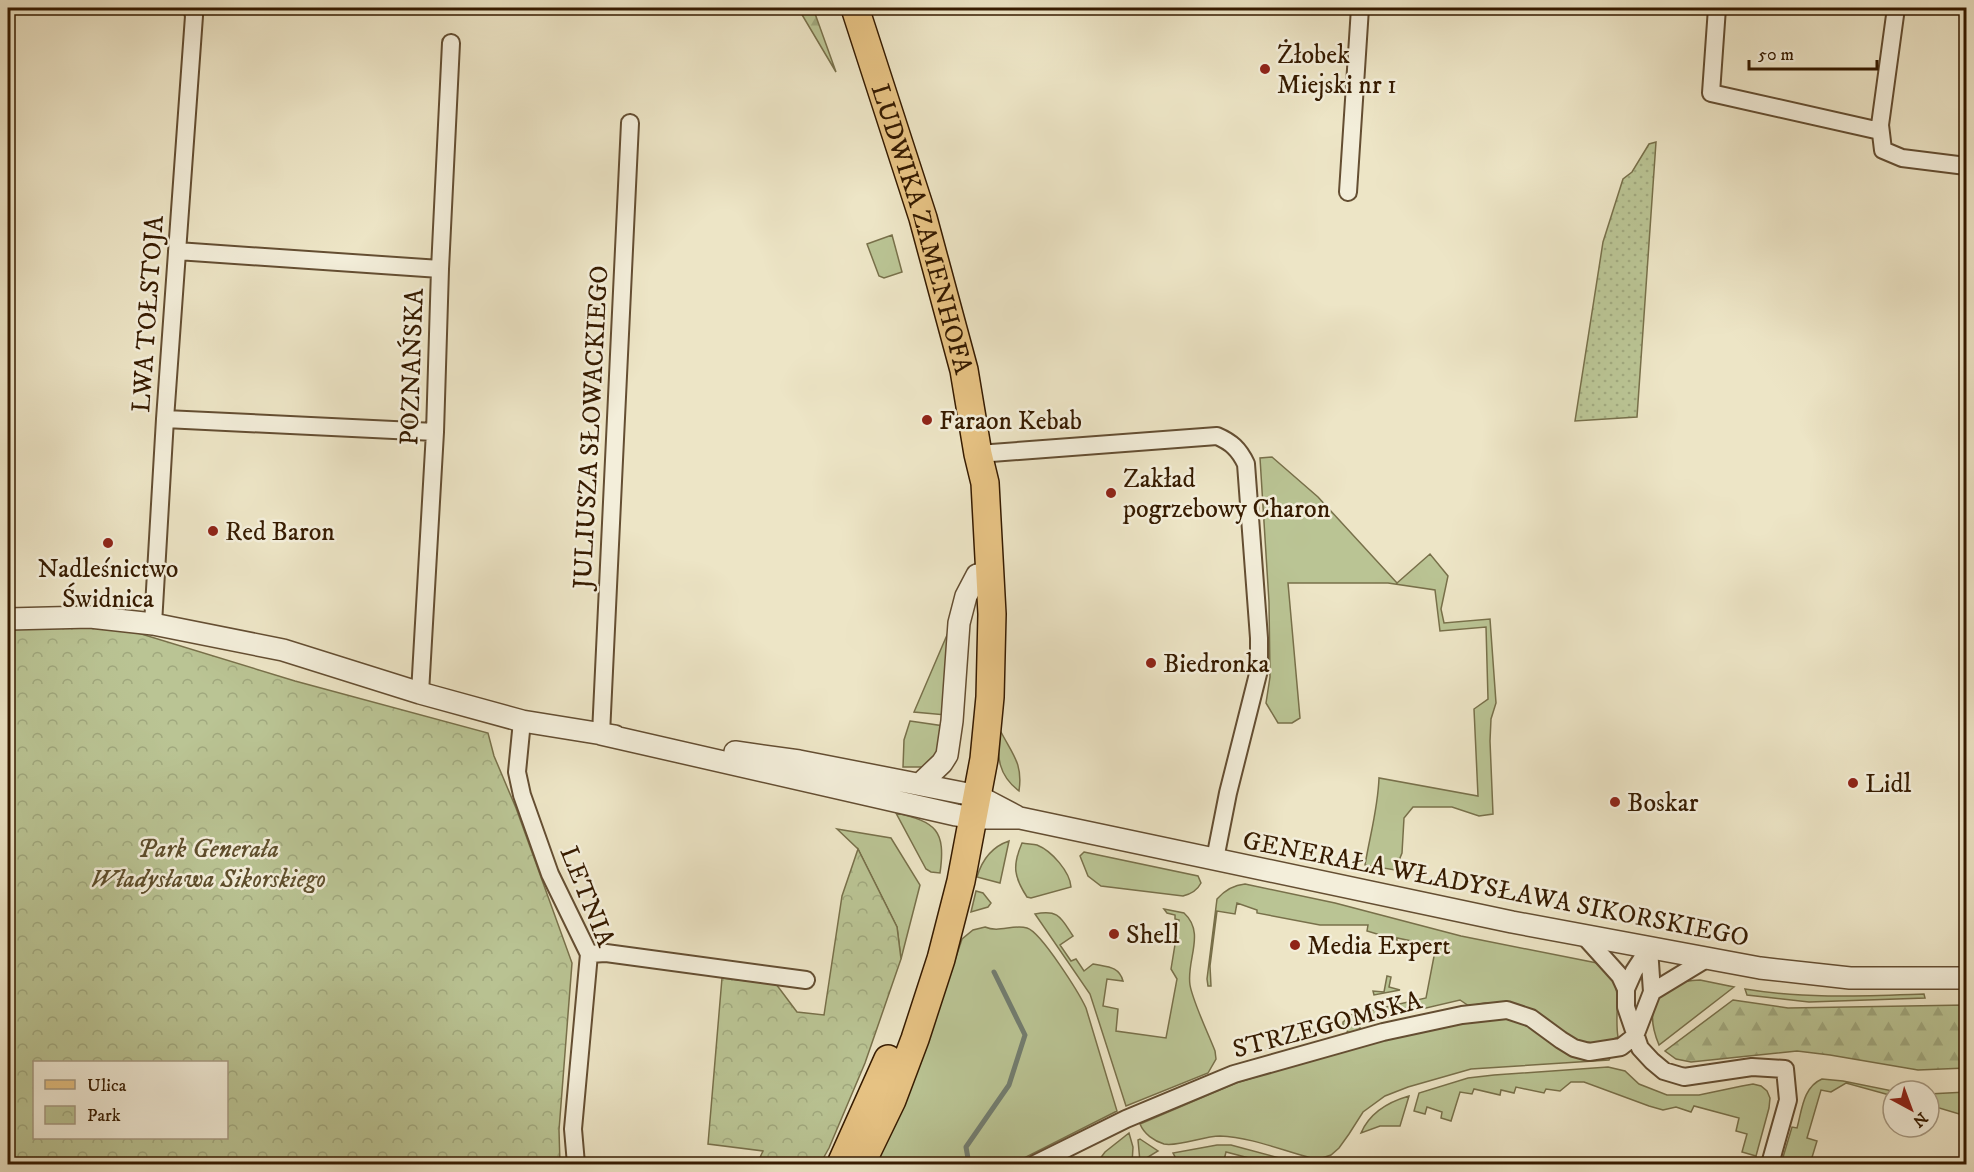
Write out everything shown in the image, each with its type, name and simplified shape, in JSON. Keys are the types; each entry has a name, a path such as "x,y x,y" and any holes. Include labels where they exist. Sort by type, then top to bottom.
{"main road":[{"name":"LUDWIKA ZAMENHOFA","path":"855,8 923,218 964,370 985,483 992,634 988,715 967,806"},
{"name":"LUDWIKA ZAMENHOFA","path":"967,806 967,761 976,659 977,575 972,509 978,454"},
{"path":"841,1164 879,1083 916,982 967,806"},
{"path":"861,1164 892,1100 925,1009 954,912 967,806"}],"street":[{"name":"LWA TOŁSTOJA","path":"153,624 165,419 194,16 192,8"},
{"path":"1348,192 1360,8"},
{"path":"1717,8 1711,93 1880,131"},
{"path":"1896,8 1880,131 1883,150 1902,158 1966,166"},
{"name":"POZNAŃSKA","path":"420,693 435,432 451,43"},
{"name":"JULIUSZA SŁOWACKIEGO","path":"601,734 630,123"},
{"path":"177,251 440,269"},
{"path":"165,419 435,432"},
{"path":"978,454 1216,436 1230,442 1240,452 1246,464 1259,638 1259,669 1228,793 1215,859"},
{"name":"LUDWIKA ZAMENHOFA","path":"920,784 947,755 952,721 959,623 966,596 977,575"},
{"name":"GENERAŁA WŁADYSŁAWA SIKORSKIEGO","path":"8,620 90,617 153,624 283,650 420,693 522,721 799,761 920,784 967,806"},
{"name":"LETNIA","path":"522,721 518,772 522,795 550,874 589,954 573,1129 576,1164"},
{"name":"GENERAŁA WŁADYSŁAWA SIKORSKIEGO","path":"601,734 967,806 1584,936 1772,970 1850,978 1966,978"},
{"path":"1584,936 1620,976 1626,989"},
{"path":"1649,948 1634,971 1626,989 1626,1007 1640,1048 1652,1061 1664,1071 1684,1077 1752,1067 1785,1069 1788,1100 1770,1164"},
{"path":"1635,1036 1652,992 1649,948"},
{"path":"589,954 606,953 806,980"},
{"path":"1652,992 1708,958"},
{"name":"STRZEGOMSKA","path":"1035,1164 1146,1110 1234,1074 1383,1032 1462,1016 1507,1010 1531,1018 1574,1048 1589,1052 1621,1047 1635,1036"}],"green space":[{"path":"798,8 813,8 836,72"},
{"path":"1656,142 1637,417 1575,421 1603,242 1623,179 1632,172 1649,144"},
{"path":"892,235 902,272 884,278 879,276 867,244"},
{"path":"1272,457 1318,497 1397,583 1430,554 1448,576 1441,609 1444,623 1490,619 1496,703 1491,719 1490,741 1493,814 1479,816 1452,807 1413,807 1404,818 1402,853 1395,870 1365,865 1379,778 1478,796 1474,709 1488,699 1486,627 1440,631 1435,590 1388,583 1288,583 1300,718 1292,723 1278,723 1266,703 1270,677 1269,602 1260,458"},
{"name":"Park Generała Władysława Sikorskiego","path":"79,624 125,629 295,681 488,733 494,756 516,808 572,963 559,1130 560,1164 8,1164 8,629"},
{"path":"950,628 946,715 914,712"},
{"path":"910,721 944,726 943,743 928,767 903,767 904,740"},
{"path":"999,732 1016,760 1020,774 1019,791 1007,779 1000,765"},
{"path":"896,813 921,820 935,830 941,847 940,873 926,869"},
{"path":"837,829 891,838 920,885 901,959 897,927 858,849"},
{"path":"1009,841 1000,883 977,877 988,855"},
{"path":"1022,843 1037,845 1054,857 1064,869 1071,887 1031,898 1027,897 1019,883 1016,871"},
{"path":"858,849 897,927 901,959 865,1063 829,1148 820,1164 757,1164 763,1151 708,1144 722,978 776,984 797,1012 824,1015 842,896"},
{"path":"1084,852 1198,876 1201,883 1194,892 1183,896 1101,886 1088,876 1080,856"},
{"path":"1245,884 1335,903 1461,936 1597,963 1607,971 1616,988 1618,1037 1603,1044 1580,1043 1508,1003 1469,1006 1460,1000 1362,1023 1358,1032 1350,1034 1343,1027 1343,1022 1351,1015 1426,998 1436,946 1397,938 1397,940 1367,931 1368,925 1320,925 1257,913 1257,910 1237,903 1235,914 1217,911 1210,966 1211,986 1208,986 1207,979 1217,899 1230,888"},
{"path":"976,891 983,893 991,903 988,907 971,912"},
{"path":"1164,909 1184,913 1194,929 1190,985 1216,1059 1208,1073 1126,1106 1090,994 1035,914 1054,914 1062,920 1073,936 1060,945 1071,961 1076,959 1084,971 1093,964 1119,972 1123,981 1107,979 1103,1006 1118,1009 1116,1031 1166,1038 1177,979 1171,969 1179,920"},
{"path":"985,927 990,929 1027,928 1050,951 1086,1008 1117,1111 1012,1164 871,1164 919,1067 962,939 973,930"},
{"path":"1387,976 1391,977 1389,987 1400,990 1374,995 1373,991 1384,992"},
{"path":"1700,980 1734,987 1659,1045 1653,1019 1657,999 1673,985"},
{"path":"1745,989 1812,996 1924,994 1925,998 1809,1002 1747,995"},
{"path":"1733,1000 1788,1008 1966,1005 1966,1068 1918,1070 1797,1051 1691,1062 1676,1059 1665,1051"},
{"path":"1499,1016 1525,1023 1563,1051 1578,1058 1610,1058 1609,1060 1471,1069 1408,1087 1385,1096 1363,1112 1339,1148 1331,1155 1322,1158 1311,1158 1254,1141 1220,1136 1170,1145 1164,1144 1150,1137 1140,1124 1236,1083 1346,1049 1450,1024"},
{"path":"1608,1067 1625,1071 1639,1084 1667,1095 1699,1095 1753,1084 1761,1086 1770,1098 1756,1156 1742,1152 1747,1134 1736,1131 1739,1118 1694,1106 1691,1112 1676,1107 1663,1110 1584,1082 1571,1082 1560,1091 1546,1089 1544,1093 1516,1087 1514,1093 1501,1090 1500,1095 1474,1089 1472,1094 1460,1092 1451,1121 1441,1118 1442,1112 1427,1107 1425,1114 1414,1111 1419,1093 1468,1078"},
{"path":"1822,1079 1843,1081 1881,1089 1881,1093 1846,1083 1831,1092 1821,1090 1807,1138 1817,1141 1810,1164 1781,1164 1792,1127 1797,1128 1807,1093"},
{"path":"1966,1092 1966,1116 1941,1109 1941,1093"},
{"path":"1409,1096 1400,1126 1380,1126 1361,1133 1369,1119 1380,1109"},
{"path":"1129,1133 1133,1147 1132,1164 1096,1164 1105,1152"},
{"path":"1140,1139 1158,1151 1140,1162 1138,1140"},
{"path":"1217,1145 1231,1145 1302,1164 1272,1164 1226,1152 1223,1164 1205,1162 1179,1164 1173,1153"}],"waterway":[{"path":"969,1164 966,1147 1009,1085 1025,1035 994,972"}],"place":[{"name":"Żłobek Miejski nr 1","path":"1265,69"},
{"name":"Faraon Kebab","path":"927,420"},
{"name":"Zakład pogrzebowy Charon","path":"1111,493"},
{"name":"Red Baron","path":"213,531"},
{"name":"Nadleśnictwo Świdnica","path":"108,543"},
{"name":"Biedronka","path":"1151,663"},
{"name":"Lidl","path":"1853,783"},
{"name":"Boskar","path":"1615,802"},
{"name":"Shell","path":"1114,934"},
{"name":"Media Expert","path":"1295,945"}]}
